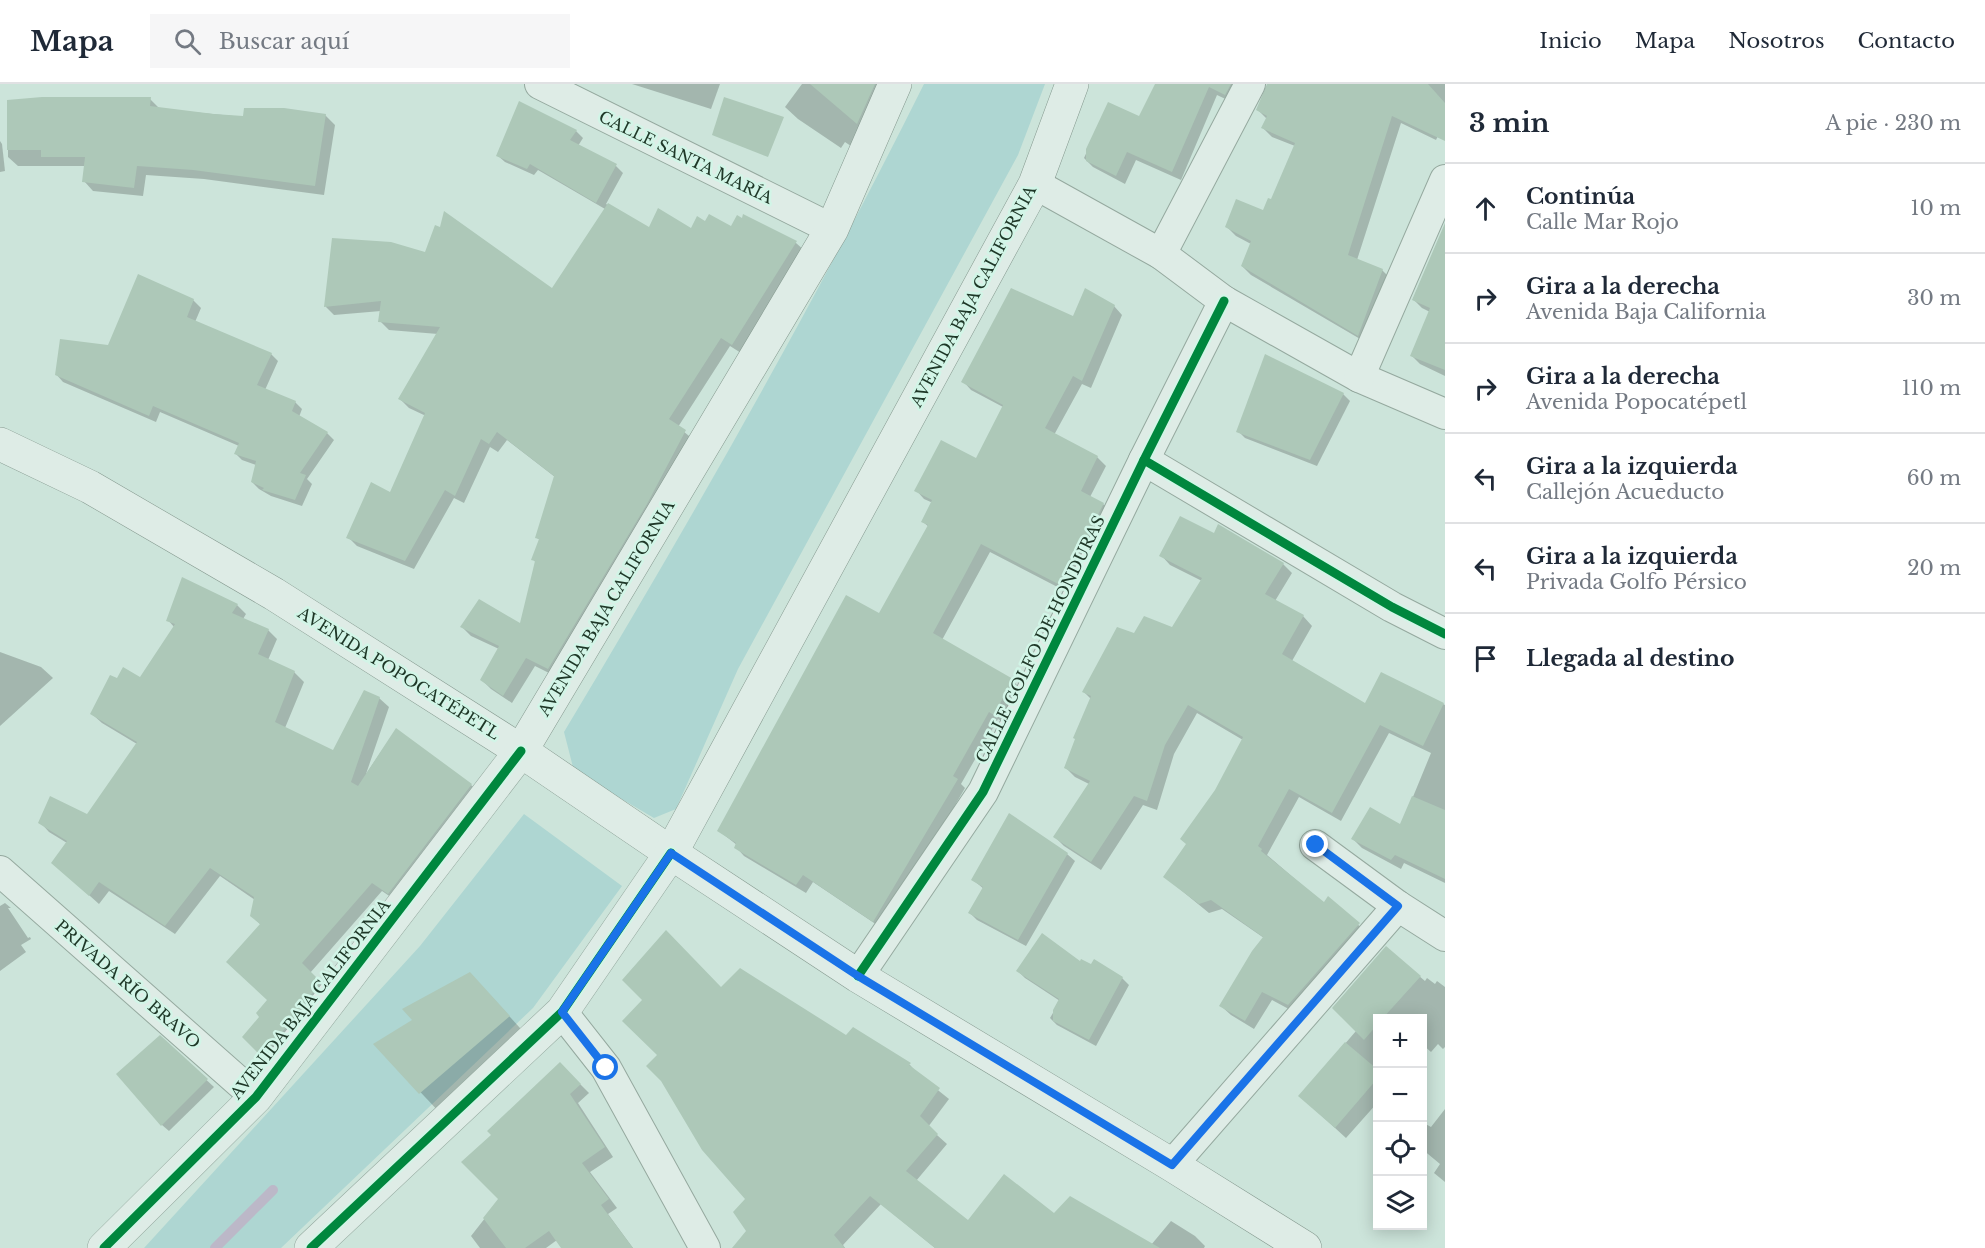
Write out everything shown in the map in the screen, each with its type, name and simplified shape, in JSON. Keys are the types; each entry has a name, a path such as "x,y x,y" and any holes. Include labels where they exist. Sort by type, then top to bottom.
{"main road":[{"name":"AVENIDA BAJA CALIFORNIA","path":"104,1248 256,1097 521,751 832,229 895,84"},
{"name":"AVENIDA BAJA CALIFORNIA","path":"311,1248 562,1012 671,853 1035,184 1072,84"},
{"name":"AVENIDA POPOCATÉPETL","path":"0,444 90,487 264,588 521,751 858,976 1305,1248"}],"street":[{"name":"CALLE SANTA MARÍA","path":"540,84 832,229"},
{"path":"1161,254 1250,84"},
{"path":"1359,377 1445,180"},
{"path":"1035,184 1161,254 1224,301 1359,377 1445,414"},
{"name":"CALLE GOLFO DE HONDURAS","path":"858,976 982,792 1224,301"},
{"path":"1144,460 1392,607 1445,634"},
{"path":"1316,845 1398,906 1445,936"},
{"name":"PRIVADA RÍO BRAVO","path":"0,872 256,1097"},
{"path":"1172,1165 1398,906"},
{"path":"562,1012 606,1068 705,1248"}],"shaded area":[{"path":"924,84 1045,84 1018,155 738,669 676,809 654,818 574,771 564,732 795,330"},
{"path":"524,814 622,886 533,1008 281,1248 144,1248 420,946"}],"building":[{"path":"810,84 875,84 857,124"},
{"path":"1155,84 1231,84 1225,95 1209,87 1172,172 1127,152 1116,176 1086,161 1086,149 1108,102 1139,116"},
{"path":"1267,84 1428,84 1445,103 1445,141 1392,116 1348,255 1383,269 1358,336 1241,266 1251,241 1225,227 1236,199 1263,210 1268,198 1271,199 1295,143 1261,128 1267,116 1256,110"},
{"path":"42,97 151,97 150,106 243,116 244,108 284,108 326,114 315,186 193,170 137,166 134,188 82,182 85,157 41,157 41,150 7,150 7,100"},
{"path":"724,97 784,117 768,157 712,135"},
{"path":"519,101 577,130 570,140 617,164 596,203 530,164 527,169 496,156"},
{"path":"608,203 649,227 658,208 691,228 697,216 705,221 709,214 731,226 737,215 742,218 743,214 797,241 732,345 721,338 669,419 686,430 647,504 548,669 526,658 503,696 480,680 499,646 460,627 479,599 520,623 535,561 531,560 539,539 535,538 554,476 497,432 489,444 481,439 455,496 445,490 405,561 346,538 371,482 390,492 425,413 398,399 440,327 378,322 381,301 324,307 332,238 391,242 425,252 435,225 440,227 444,211 552,288"},
{"path":"1445,223 1445,370 1410,356 1430,308 1412,300"},
{"path":"138,274 194,299 187,317 272,353 257,385 296,401 292,411 328,432 300,473 306,475 295,500 262,490 264,488 251,482 256,461 234,454 239,443 153,406 149,416 55,375 60,339 108,345"},
{"path":"1011,288 1073,316 1085,288 1115,305 1082,381 1073,376 1045,428 1098,456 1081,491 1104,503 1062,586 981,544 933,633 1013,679 994,715 989,712 953,776 958,779 873,922 803,875 796,885 734,848 736,843 717,831 846,595 879,613 928,525 921,522 932,500 914,491 941,440 976,458 1003,405 961,382"},
{"path":"1265,354 1344,393 1310,460 1236,432"},
{"path":"1180,516 1214,533 1218,524 1284,563 1265,594 1304,615 1282,654 1365,703 1381,672 1444,703 1423,746 1380,725 1332,813 1289,789 1258,846 1262,849 1261,851 1324,902 1328,896 1360,923 1288,1005 1262,992 1245,1021 1219,1006 1263,937 1211,900 1199,904 1163,877 1186,844 1180,839 1215,790 1243,737 1188,705 1165,745 1147,801 1134,796 1091,862 1053,837 1090,781 1064,768 1075,739 1073,738 1091,696 1082,692 1117,627 1134,633 1144,616 1172,627 1202,578 1159,556"},
{"path":"182,577 238,604 232,613 269,629 258,654 295,671 275,722 333,750 364,690 380,697 351,782 358,786 396,728 472,784 388,894 372,883 302,963 321,982 261,1056 242,1037 259,1017 256,1013 267,1000 226,962 260,924 250,916 254,897 210,868 165,926 99,882 89,896 51,863 67,841 38,823 50,796 87,814 137,742 90,714 110,675 117,678 123,667 140,677 175,624 166,621"},
{"path":"1412,796 1445,810 1445,879 1395,855 1391,860 1351,839 1370,807 1400,824"},
{"path":"1009,813 1068,853 1018,940 968,913 983,887 971,880"},
{"path":"666,930 721,987 740,968 846,1035 853,1027 911,1063 909,1065 940,1088 920,1116 938,1134 906,1171 968,1220 1004,1174 1054,1213 1070,1196 1160,1248 935,1248 870,1196 834,1235 845,1248 732,1248 746,1231 733,1212 745,1199 702,1150 661,1081 646,1066 657,1055 622,1021 642,1000 622,980"},
{"path":"1042,933 1080,961 1081,959 1091,964 1094,959 1123,977 1089,1040 1053,1021 1053,1010 1059,999 1016,971"},
{"path":"1386,946 1421,976 1387,1014 1373,1014 1373,1030 1364,1040 1332,1008"},
{"path":"470,972 510,1016 419,1094 373,1044 412,1020 402,1009"},
{"path":"160,1035 208,1079 161,1126 116,1074"},
{"path":"1345,1042 1373,1066 1373,1084 1335,1128 1298,1096"},
{"path":"560,1062 581,1084 570,1094 605,1147 582,1163 609,1199 601,1205 633,1248 561,1248 549,1231 525,1248 506,1248 483,1218 498,1199 461,1162 491,1135 487,1131"}],"waterway":[{"path":"215,1248 273,1190"}],"cycle path":[{"path":"858,976 983,792 1224,301"},
{"path":"1144,460 1392,607 1445,634"},
{"path":"104,1248 256,1097 521,751"},
{"path":"311,1248 562,1012 671,853"}],"route":[{"path":"606,1068 562,1012 671,853 858,976 1172,1165 1398,906 1316,845"}]}
